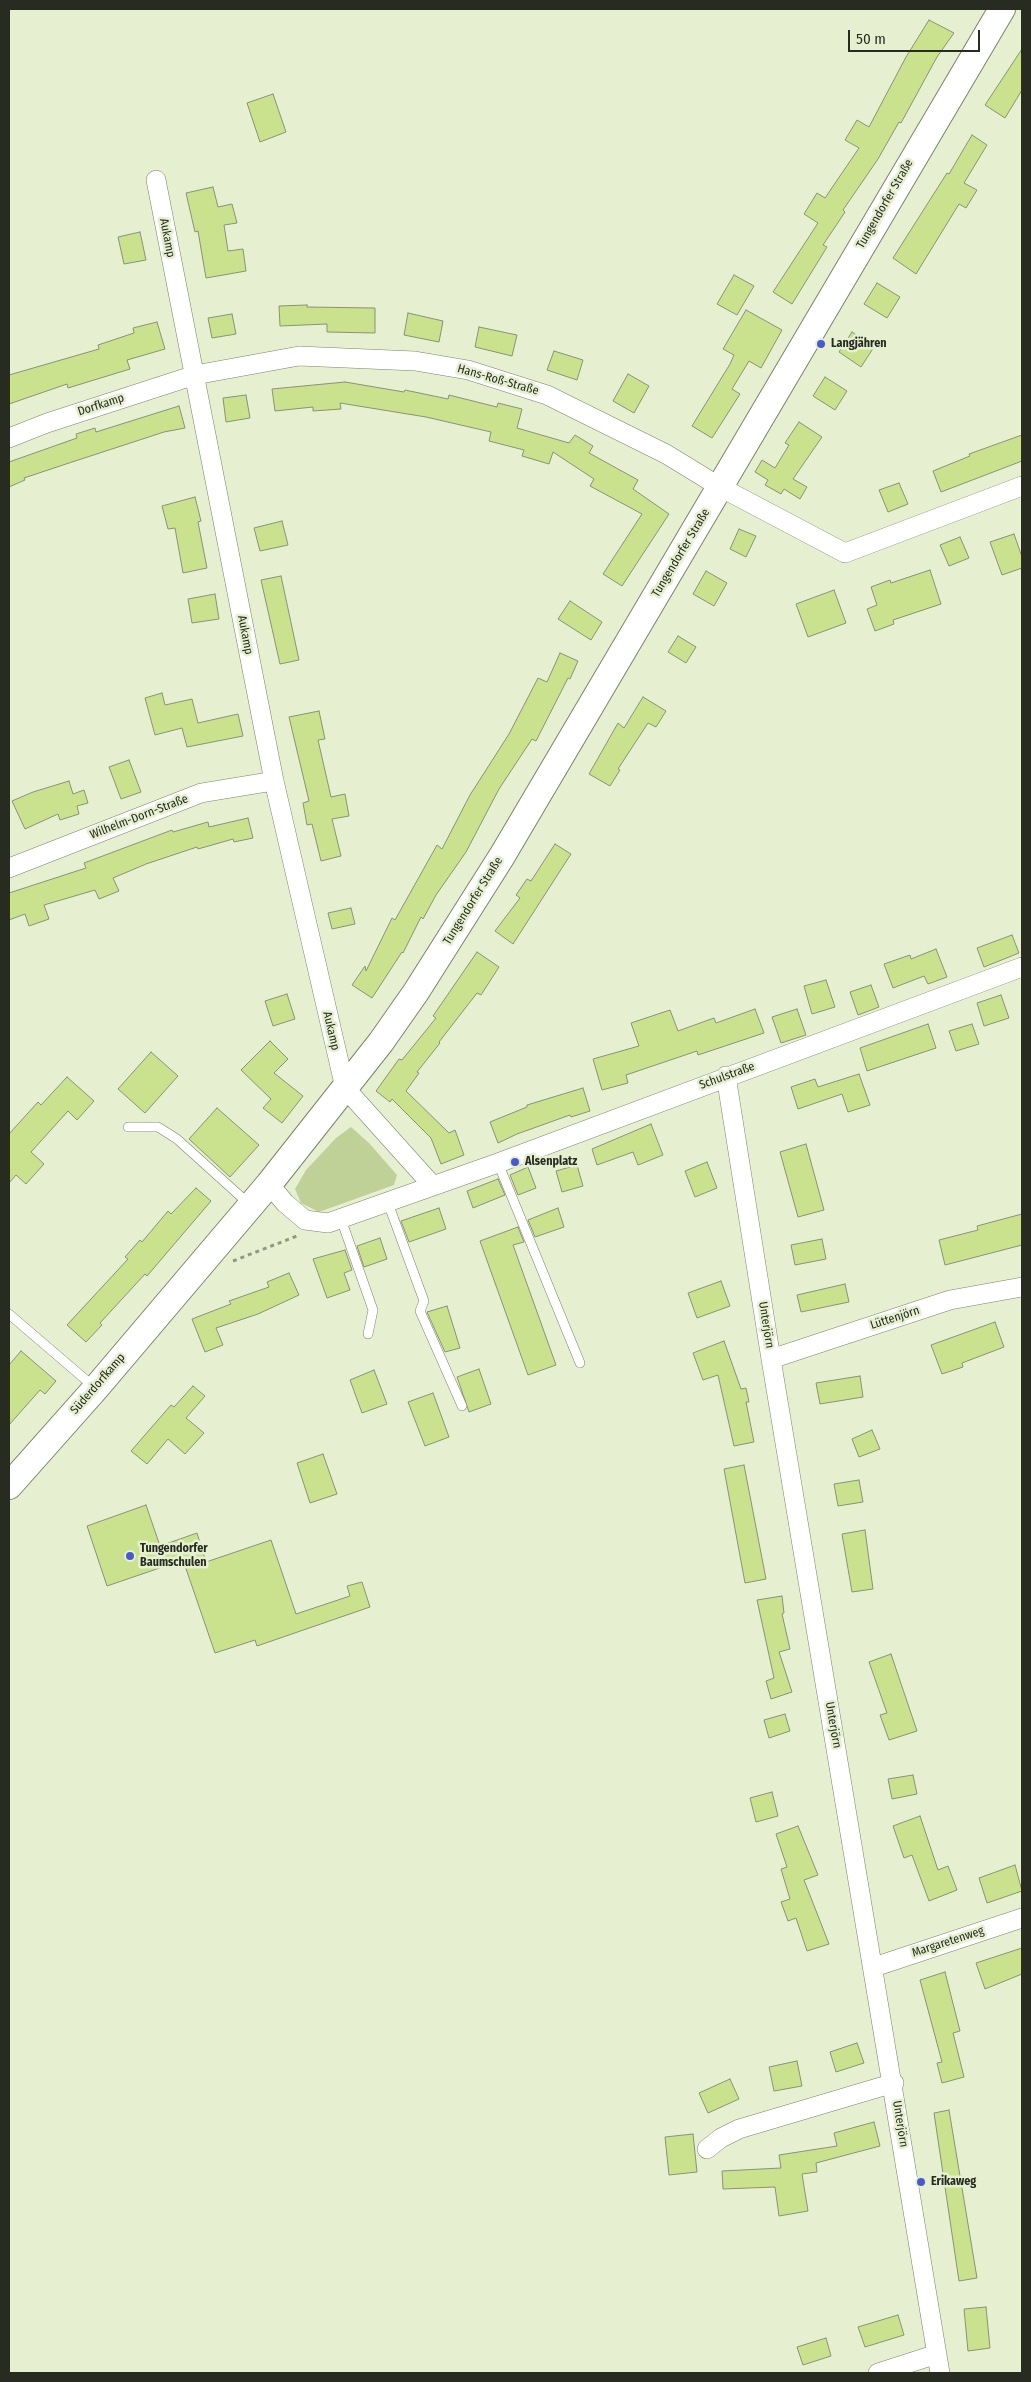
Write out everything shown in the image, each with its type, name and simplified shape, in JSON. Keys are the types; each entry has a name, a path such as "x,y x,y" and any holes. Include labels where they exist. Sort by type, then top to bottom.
{"main road":[{"name":"Tungendorfer Straße","path":"344,1088 381,1042 459,925 720,487 897,182 1002,9"},
{"path":"251,1206 344,1088"},
{"name":"Süderdorfkamp","path":"9,1486 96,1388 251,1206"}],"street":[{"name":"Aukamp","path":"156,180 274,781 344,1088"},
{"name":"Hans-Roß-Straße","path":"194,376 299,356 415,361 468,370 547,395 666,454 720,487"},
{"name":"Dorfkamp","path":"9,438 47,423 194,376"},
{"path":"720,487 845,553 1022,486"},
{"name":"Wilhelm-Dorn-Straße","path":"9,868 201,793 274,781"},
{"name":"Schulstraße","path":"433,1186 1022,967"},
{"name":"Unterjörn","path":"726,1076 771,1359 894,2083 940,2373"},
{"path":"269,1184 285,1203 305,1220 334,1221 433,1186 344,1088"},
{"name":"Lüttenjörn","path":"771,1359 950,1300 1022,1287"},
{"name":"Margaretenweg","path":"874,1967 1022,1918"},
{"path":"707,2149 721,2138 739,2129 894,2083"},
{"path":"878,2373 937,2354"}],"lane":[{"path":"128,1127 158,1127 177,1139 251,1206"},
{"path":"498,1163 580,1364"},
{"path":"388,1202 424,1301 420,1311 462,1406"},
{"path":"334,1221 373,1310 368,1334"},
{"path":"9,1314 96,1388"}],"path":[{"path":"231,1262 334,1221"}],"green space":[{"path":"351,1127 369,1143 397,1175 394,1185 319,1212 301,1203 295,1189 306,1170 336,1138"}],"building":[{"path":"929,20 954,33 937,57 901,123 899,122 878,159 843,210 845,212 823,245 827,247 792,304 773,292 818,223 804,214 817,193 825,198 859,148 845,140 857,120 869,127 906,57"},
{"path":"1022,49 1022,90 1005,118 985,105"},
{"path":"273,94 286,132 260,142 247,103"},
{"path":"972,135 987,145 964,183 977,190 966,208 959,204 916,274 893,258 947,173 949,174"},
{"path":"213,187 218,207 232,204 237,223 224,225 228,251 243,249 246,271 206,278 198,231 195,232 186,193"},
{"path":"140,232 146,260 124,264 118,237"},
{"path":"734,275 754,286 737,315 717,304"},
{"path":"877,283 900,297 887,318 864,304"},
{"path":"307,305 307,307 375,308 375,333 327,332 327,324 280,326 279,306"},
{"path":"746,310 782,330 761,368 749,361 732,389 740,394 712,438 692,426 730,364 734,355 723,349"},
{"path":"408,313 443,321 439,342 404,335"},
{"path":"232,314 236,334 212,338 208,318"},
{"path":"157,322 165,349 127,360 130,369 68,388 67,384 9,404 9,375 99,349 98,345 134,333 133,328"},
{"path":"479,327 517,335 512,356 475,347"},
{"path":"852,332 874,347 861,367 839,352"},
{"path":"554,351 583,360 577,380 547,370"},
{"path":"628,374 649,386 634,413 613,401"},
{"path":"825,377 847,391 835,410 813,396"},
{"path":"345,382 404,392 405,390 448,399 449,395 497,407 498,403 522,409 517,428 569,443 575,435 593,446 589,453 638,480 633,489 669,514 622,586 603,574 642,514 590,486 594,479 553,452 549,464 522,456 524,450 489,441 491,432 426,417 340,403 341,409 313,411 313,407 275,411 272,389"},
{"path":"246,395 250,418 226,422 223,398"},
{"path":"179,406 185,428 164,432 24,478 25,480 9,487 9,462 77,438 76,434 95,428 96,432"},
{"path":"799,422 822,437 793,479 807,487 800,499 784,489 781,494 765,485 768,480 755,472 762,460 775,468 789,445 785,443"},
{"path":"1022,435 1022,461 941,492 933,471 970,456 969,454"},
{"path":"899,483 908,504 888,512 879,490"},
{"path":"195,497 201,521 198,522 207,568 183,573 175,528 168,529 162,506"},
{"path":"282,521 288,545 260,551 254,528"},
{"path":"739,529 756,536 746,557 730,549"},
{"path":"1014,534 1022,557 1022,568 1002,575 990,542"},
{"path":"960,537 969,558 949,566 940,545"},
{"path":"930,570 941,604 893,620 894,624 875,631 867,609 877,605 871,587 890,580 891,583"},
{"path":"706,571 727,583 714,606 693,594"},
{"path":"281,576 299,660 280,664 261,580"},
{"path":"834,590 846,623 808,637 796,604"},
{"path":"215,594 219,619 192,623 188,599"},
{"path":"570,601 602,622 591,640 558,619"},
{"path":"678,636 696,647 686,663 668,652"},
{"path":"560,653 578,661 570,679 568,678 536,741 532,739 499,789 466,852 436,895 423,919 421,917 403,953 372,998 352,985 365,966 366,971 392,918 395,920 437,845 442,849 470,795 509,734 538,678 547,682"},
{"path":"162,693 165,705 192,699 198,723 238,714 243,736 187,747 182,728 155,735 145,698"},
{"path":"643,697 666,711 656,727 648,723 618,769 620,770 610,786 589,774 618,723 624,728"},
{"path":"319,711 325,739 318,740 331,797 345,794 349,816 332,819 341,856 321,861 312,824 307,825 303,803 309,801 289,717"},
{"path":"129,760 141,792 121,799 109,767"},
{"path":"69,781 73,794 84,790 88,803 77,806 79,814 60,820 58,814 25,829 12,801 33,792"},
{"path":"248,818 253,838 234,842 233,839 198,849 197,847 146,864 113,878 119,891 99,899 95,890 44,905 49,919 29,926 25,914 9,920 9,893 86,868 84,863 172,830 173,832 208,822 209,827"},
{"path":"555,844 571,854 513,944 495,931 520,898 516,895 527,879 531,881"},
{"path":"351,908 355,924 332,929 328,913"},
{"path":"1012,935 1019,953 984,967 977,948"},
{"path":"936,949 947,977 928,984 924,976 893,988 884,964 910,955 911,959"},
{"path":"477,952 499,967 481,995 477,993 439,1042 406,1091 449,1133 455,1130 464,1155 441,1164 431,1138 392,1099 390,1102 376,1091 399,1059 402,1060 436,1018 433,1016"},
{"path":"826,980 835,1007 812,1014 804,986"},
{"path":"871,985 879,1007 858,1015 850,992"},
{"path":"287,994 295,1019 273,1026 265,1001"},
{"path":"1001,995 1009,1018 984,1026 977,1003"},
{"path":"755,1009 764,1033 698,1055 697,1051 626,1075 628,1083 602,1090 593,1059 639,1046 631,1023 670,1010 678,1031 714,1018 716,1023"},
{"path":"797,1009 806,1035 781,1043 772,1017"},
{"path":"928,1024 936,1048 867,1071 860,1048"},
{"path":"972,1024 979,1044 956,1051 949,1031"},
{"path":"270,1041 288,1059 274,1073 303,1096 282,1123 263,1108 271,1099 241,1070"},
{"path":"151,1052 178,1076 145,1113 118,1089"},
{"path":"859,1074 870,1105 848,1112 842,1094 798,1109 791,1087 815,1079 818,1087"},
{"path":"67,1077 94,1101 77,1120 68,1111 31,1152 44,1164 26,1184 16,1175 9,1183 9,1134 38,1102 41,1105"},
{"path":"583,1088 590,1111 571,1117 570,1115 517,1134 498,1143 490,1122 527,1107 527,1105"},
{"path":"217,1108 259,1145 230,1177 189,1139"},
{"path":"651,1124 663,1155 638,1165 633,1152 597,1165 592,1149"},
{"path":"806,1144 824,1210 798,1217 780,1152"},
{"path":"707,1162 717,1188 695,1197 685,1171"},
{"path":"577,1165 583,1186 562,1192 556,1171"},
{"path":"528,1167 536,1188 518,1195 510,1175"},
{"path":"498,1179 505,1195 473,1208 467,1191"},
{"path":"196,1188 211,1201 147,1276 145,1274 100,1323 102,1325 86,1342 67,1325 128,1259 125,1257 140,1240 142,1242 168,1211 171,1214"},
{"path":"439,1208 446,1229 409,1242 401,1221"},
{"path":"558,1208 564,1227 535,1237 528,1220"},
{"path":"1022,1214 1022,1245 945,1265 939,1240 978,1230 977,1226"},
{"path":"518,1227 524,1242 513,1245 556,1365 528,1375 480,1241"},
{"path":"380,1238 387,1259 364,1267 357,1246"},
{"path":"822,1239 826,1259 795,1265 791,1245"},
{"path":"345,1250 352,1270 344,1273 350,1290 327,1298 313,1259"},
{"path":"289,1273 299,1295 258,1314 216,1328 223,1345 205,1352 192,1319 231,1304 229,1301 269,1287 267,1282"},
{"path":"721,1281 730,1306 697,1318 688,1293"},
{"path":"845,1284 849,1302 801,1312 797,1295"},
{"path":"447,1306 460,1348 445,1352 427,1312"},
{"path":"995,1322 1004,1347 962,1363 963,1367 942,1374 931,1345"},
{"path":"724,1341 741,1389 746,1388 749,1402 746,1402 754,1442 734,1446 718,1375 703,1380 693,1353"},
{"path":"21,1351 56,1381 45,1394 40,1390 9,1425 9,1365"},
{"path":"479,1369 491,1404 469,1412 457,1377"},
{"path":"374,1370 387,1404 362,1413 350,1380"},
{"path":"860,1376 863,1397 820,1404 816,1383"},
{"path":"193,1386 205,1396 186,1418 204,1433 185,1454 168,1439 147,1464 131,1451 171,1405 174,1407"},
{"path":"433,1393 449,1437 425,1446 408,1402"},
{"path":"872,1430 880,1449 859,1457 852,1439"},
{"path":"323,1454 337,1494 310,1503 297,1463"},
{"path":"744,1465 766,1579 745,1583 724,1469"},
{"path":"859,1480 863,1502 838,1506 834,1484"},
{"path":"146,1505 160,1546 197,1533 206,1562 271,1540 296,1614 350,1596 347,1586 362,1582 370,1607 257,1646 255,1640 215,1653 183,1560 107,1586 87,1526"},
{"path":"865,1530 873,1589 852,1592 842,1534"},
{"path":"782,1596 784,1613 782,1614 790,1649 779,1652 792,1692 771,1699 766,1681 774,1678 757,1600"},
{"path":"891,1654 917,1731 889,1740 880,1715 887,1713 869,1662"},
{"path":"785,1714 790,1731 769,1738 764,1720"},
{"path":"913,1775 917,1794 892,1799 888,1779"},
{"path":"772,1792 778,1816 756,1822 750,1798"},
{"path":"920,1816 938,1870 948,1866 957,1890 929,1901 912,1855 904,1858 893,1826"},
{"path":"798,1826 818,1875 804,1880 829,1944 807,1951 796,1918 788,1921 781,1902 790,1899 781,1869 787,1867 776,1834"},
{"path":"1015,1865 1022,1891 987,1903 979,1878"},
{"path":"1022,1948 1022,1974 985,1989 976,1963"},
{"path":"945,1972 960,2031 953,2033 964,2077 942,2083 937,2063 942,2062 920,1980"},
{"path":"857,2043 864,2063 836,2072 830,2052"},
{"path":"797,2061 802,2086 774,2091 769,2067"},
{"path":"730,2079 739,2099 708,2113 699,2093"},
{"path":"949,2110 977,2278 959,2281 934,2113"},
{"path":"874,2122 880,2146 816,2163 817,2172 802,2174 808,2211 779,2216 775,2187 723,2189 722,2171 781,2168 779,2155 837,2146 834,2133"},
{"path":"693,2134 697,2172 669,2175 665,2137"},
{"path":"986,2307 990,2348 968,2351 964,2309"},
{"path":"898,2315 904,2335 865,2347 858,2327"},
{"path":"826,2338 831,2356 803,2365 797,2347"}],"place":[{"name":"Langjähren","path":"821,344"},
{"name":"Alsenplatz","path":"515,1162"},
{"name":"Tungendorfer Baumschulen","path":"130,1556"},
{"name":"Erikaweg","path":"921,2182"}]}
